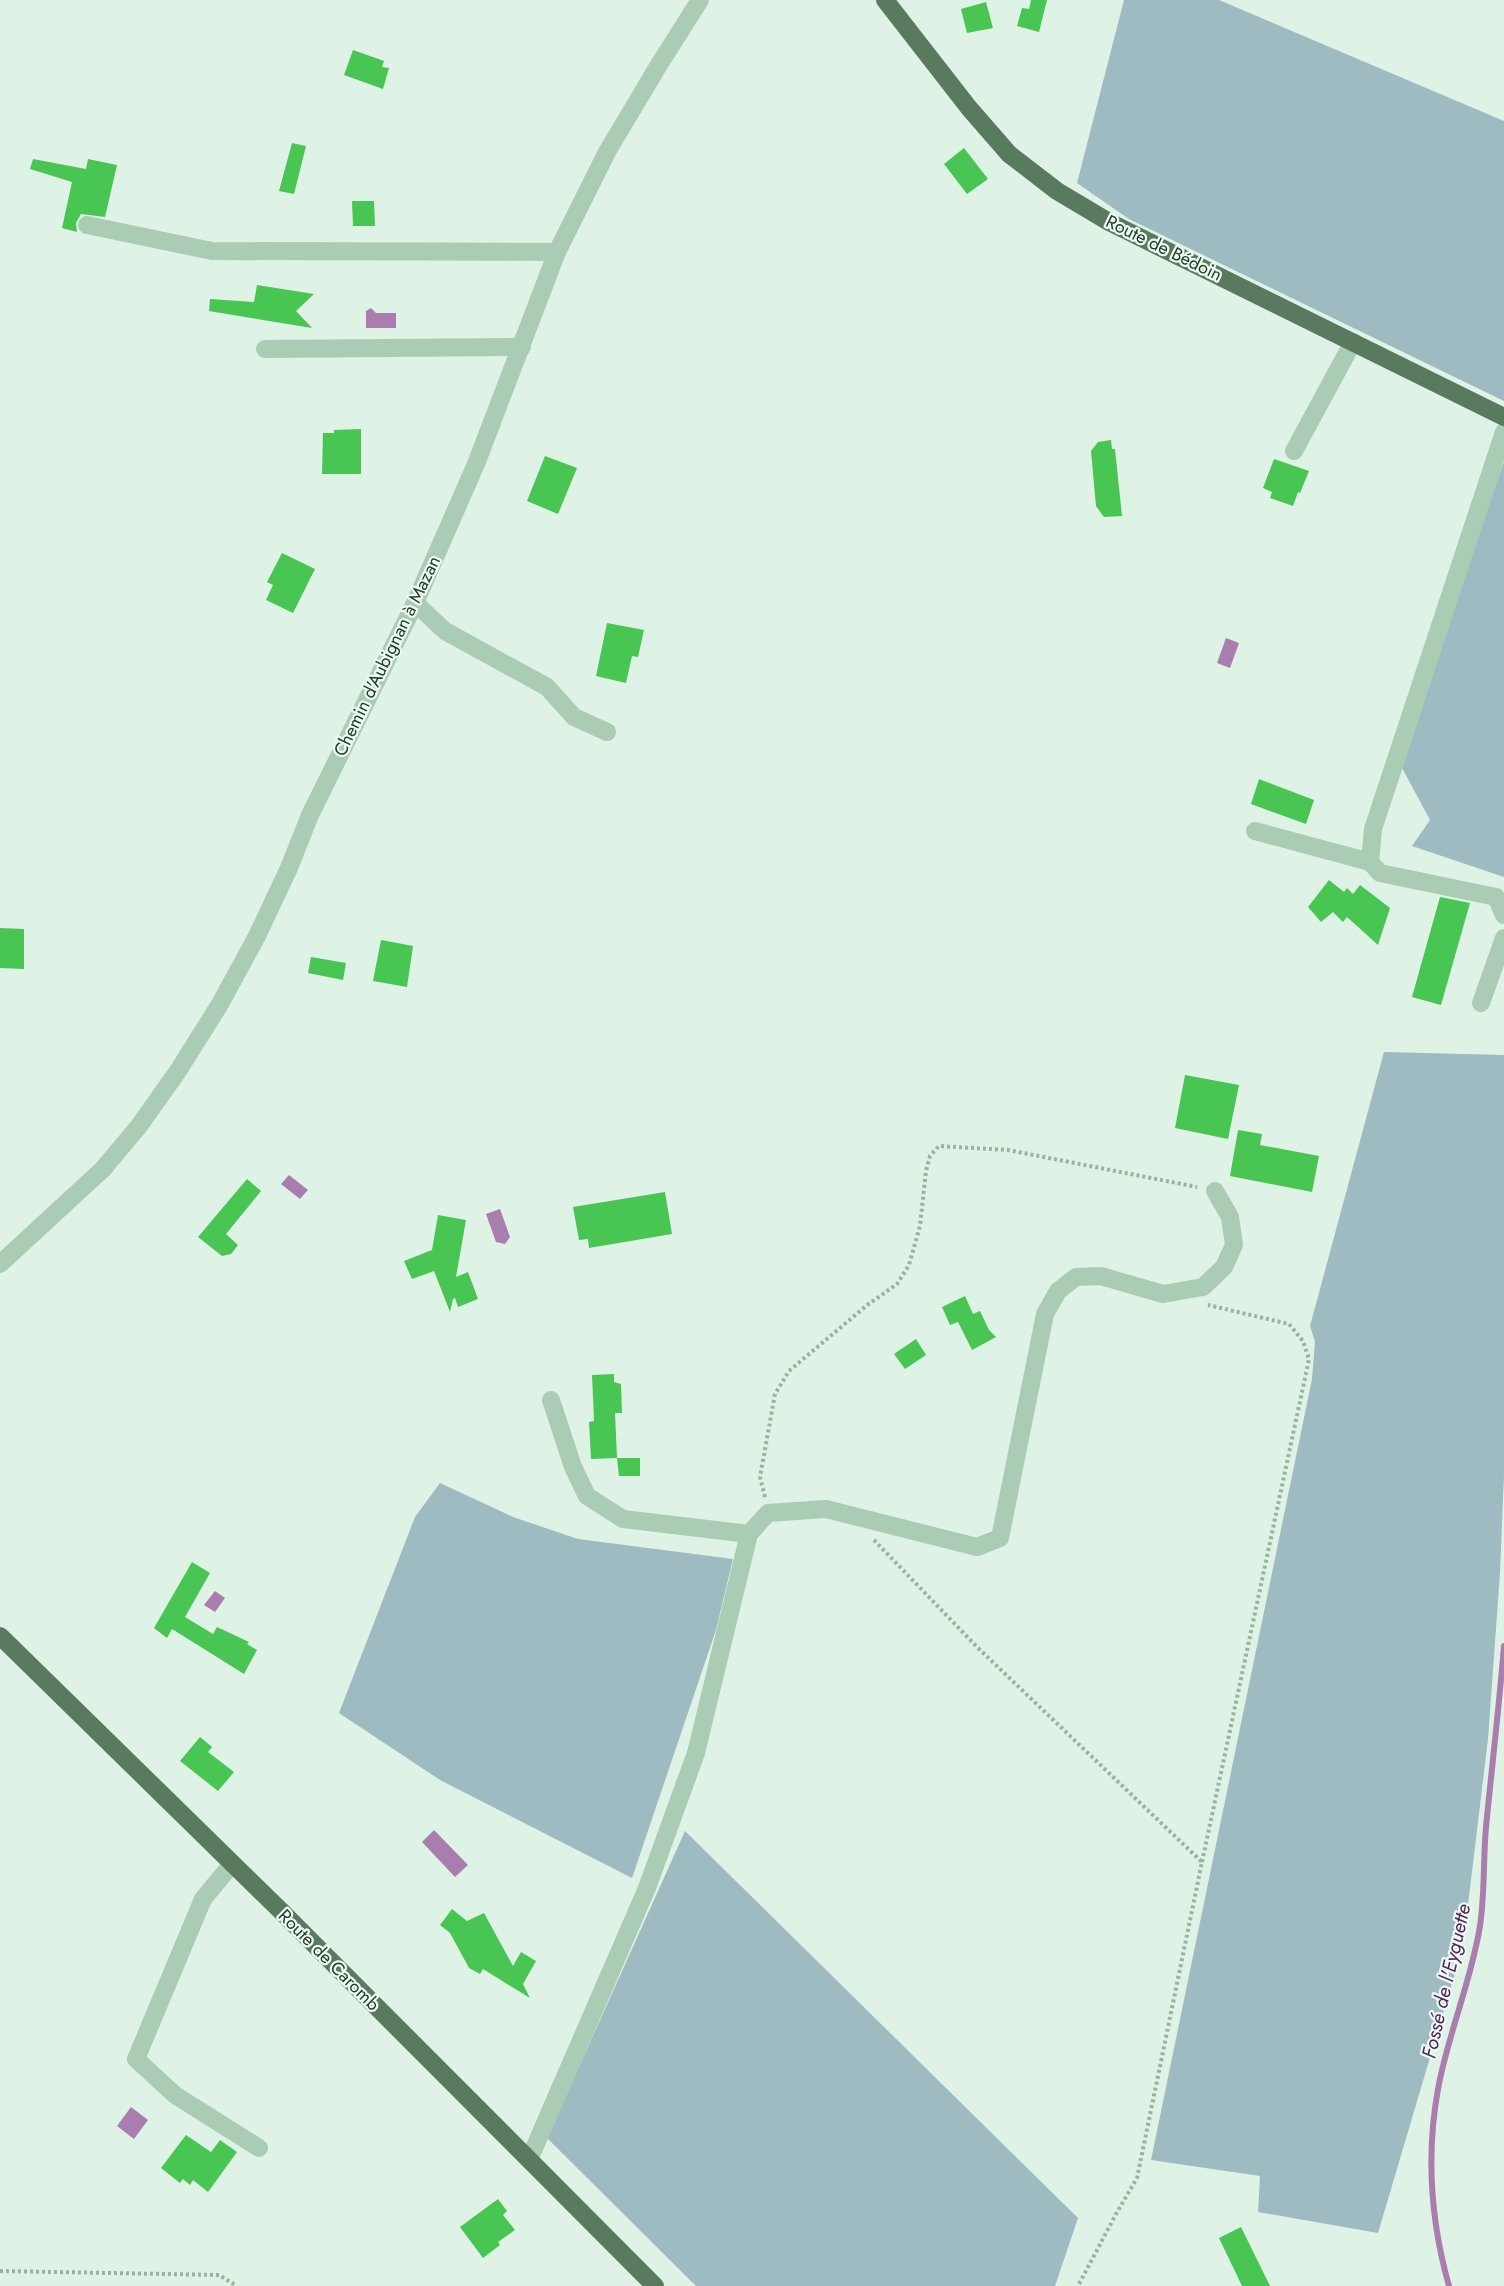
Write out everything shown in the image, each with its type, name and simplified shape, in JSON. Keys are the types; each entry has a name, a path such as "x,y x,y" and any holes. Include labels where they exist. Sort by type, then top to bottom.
{"main road":[{"name":"Route de Bédoin","path":"885,0 930,61 1002,147 1057,191 1109,222 1504,417"},
{"name":"Route de Caromb","path":"0,1636 656,2286"}],"street":[{"name":"Chemin d'Aubignan à Mazan","path":"0,1264 103,1169 140,1126 220,1004 257,936 289,868 310,815 415,603 476,464 557,252 607,152 700,0"},
{"path":"87,225 212,251 557,252"},
{"path":"1294,451 1353,342"},
{"path":"265,348 522,347"},
{"path":"1370,862 1373,830 1504,432"},
{"path":"415,603 445,631 547,687 574,717 607,732"},
{"path":"1255,831 1370,862 1380,873 1496,897 1504,915"},
{"path":"1480,1003 1504,938"},
{"path":"529,2160 647,1888 696,1753 749,1534 768,1512 826,1509 977,1546 1000,1538 1045,1314 1058,1291 1076,1277 1101,1276 1163,1294 1203,1287 1224,1267 1234,1245 1230,1217 1215,1191"},
{"path":"551,1400 573,1467 587,1496 623,1518 749,1534"},
{"path":"232,1864 203,1899 136,2059 175,2095 259,2148"}],"path":[{"path":"768,1512 760,1477 775,1394 789,1371 866,1306 897,1284 909,1265 920,1226 926,1171 930,1156 939,1146 1008,1150 1215,1191"},
{"path":"1078,2286 1137,2178 1309,1359 1303,1341 1289,1324 1198,1302"},
{"path":"873,1540 978,1648 1202,1862"},
{"path":"0,2271 219,2275 237,2286"}],"shaded area":[{"path":"1124,0 1219,0 1504,121 1504,401 1129,219 1077,183"},
{"path":"371,308 376,313 396,313 396,328 366,328 366,311"},
{"path":"1504,462 1504,877 1412,846 1430,820 1402,768 1455,598"},
{"path":"1226,638 1239,643 1230,668 1217,663"},
{"path":"1384,1052 1504,1055 1504,1474 1500,1573 1488,1739 1463,1946 1378,2233 1258,2212 1260,2176 1151,2160 1312,1379 1315,1342 1310,1326"},
{"path":"289,1175 308,1190 300,1199 281,1184"},
{"path":"500,1209 510,1237 505,1244 496,1242 486,1214"},
{"path":"440,1483 513,1517 578,1539 733,1559 716,1630 632,1878 440,1780 339,1713 415,1517"},
{"path":"215,1591 225,1598 215,1612 204,1605"},
{"path":"434,1830 468,1865 455,1877 422,1842"},
{"path":"685,1831 1078,2218 1055,2286 696,2286 547,2138"},
{"path":"131,2107 148,2120 134,2139 117,2126"}],"building":[{"path":"1031,0 1047,0 1039,32 1017,26 1022,8 1029,9"},
{"path":"986,2 993,28 967,33 961,9"},
{"path":"353,50 384,61 382,67 389,68 383,89 344,75"},
{"path":"292,143 306,146 294,194 279,191"},
{"path":"964,148 988,179 967,194 944,164"},
{"path":"33,159 86,169 88,159 117,165 105,217 81,214 76,223 77,232 62,228 72,182 30,169"},
{"path":"352,201 374,201 375,226 353,226"},
{"path":"257,285 314,294 296,311 312,328 209,311 210,299 254,302"},
{"path":"361,429 361,474 322,474 323,433 334,433 334,430"},
{"path":"1111,440 1112,449 1115,449 1122,516 1104,517 1096,506 1091,451 1098,442"},
{"path":"545,456 577,468 558,514 527,501"},
{"path":"1274,459 1309,471 1293,506 1270,498 1272,492 1263,488"},
{"path":"282,553 315,569 293,613 266,600 273,585 267,582"},
{"path":"607,623 644,630 638,657 632,656 626,683 596,676"},
{"path":"1259,779 1314,800 1306,824 1251,804"},
{"path":"1329,880 1344,892 1347,888 1353,894 1360,885 1390,908 1378,945 1347,917 1343,922 1333,912 1321,922 1308,907"},
{"path":"1440,897 1470,903 1441,1005 1412,997"},
{"path":"0,928 24,929 24,969 0,968"},
{"path":"381,940 413,946 407,987 373,981"},
{"path":"311,957 346,963 343,980 308,973"},
{"path":"1185,1075 1239,1085 1228,1139 1175,1128"},
{"path":"1238,1130 1262,1134 1260,1145 1319,1156 1312,1192 1230,1176"},
{"path":"247,1179 261,1191 226,1234 238,1245 231,1254 222,1256 198,1237"},
{"path":"665,1192 672,1234 589,1248 588,1239 579,1240 573,1207"},
{"path":"438,1215 466,1220 456,1277 468,1272 478,1299 458,1307 455,1298 450,1312 434,1271 412,1279 404,1261 432,1250"},
{"path":"965,1296 973,1314 980,1311 989,1330 996,1337 972,1350 958,1322 950,1325 942,1307"},
{"path":"916,1339 926,1355 905,1369 894,1354"},
{"path":"614,1374 614,1382 621,1384 622,1413 615,1413 617,1458 591,1459 589,1422 594,1421 592,1375"},
{"path":"617,1458 640,1458 640,1476 619,1476"},
{"path":"192,1562 210,1573 185,1617 213,1634 217,1627 249,1642 247,1644 257,1650 244,1674 172,1629 167,1638 154,1628"},
{"path":"200,1737 212,1747 208,1752 234,1772 218,1791 180,1761"},
{"path":"452,1909 467,1921 484,1913 513,1966 521,1952 536,1961 523,1984 530,1998 483,1969 480,1974 469,1968 450,1933 440,1925"},
{"path":"186,2135 211,2152 220,2140 237,2152 208,2192 193,2180 190,2185 183,2179 180,2183 161,2168"},
{"path":"498,2199 507,2211 503,2215 515,2230 498,2242 500,2245 483,2258 460,2227"},
{"path":"1241,2227 1270,2286 1242,2286 1219,2238"}],"waterway":[{"name":"Fossé de l'Eyguette","path":"1449,2286 1434,2213 1431,2163 1434,2114 1442,2069 1471,1967 1480,1926 1486,1827 1504,1646"}]}
